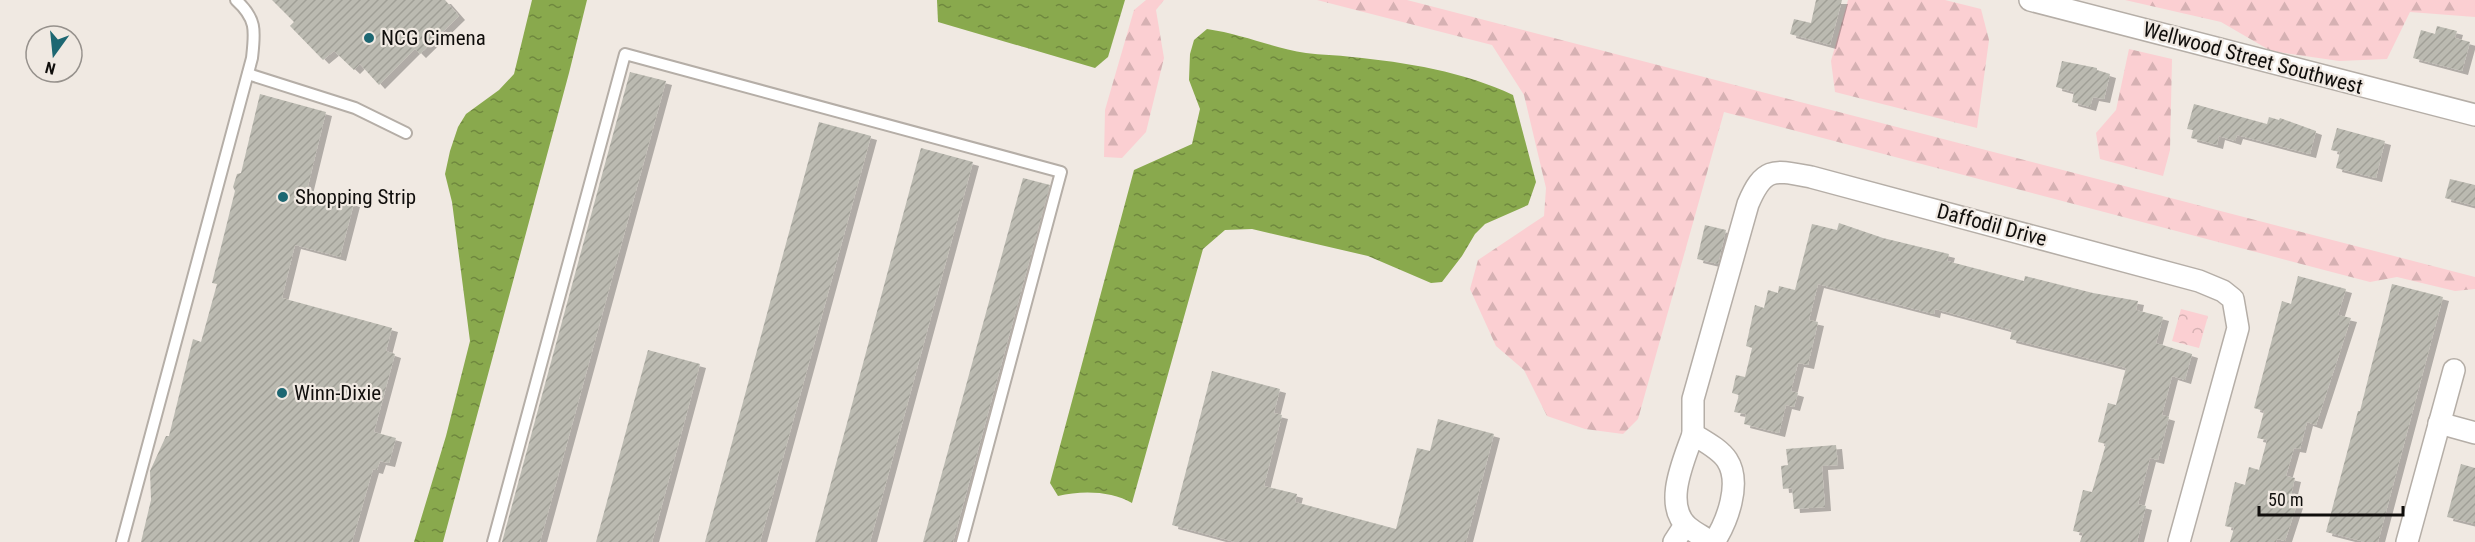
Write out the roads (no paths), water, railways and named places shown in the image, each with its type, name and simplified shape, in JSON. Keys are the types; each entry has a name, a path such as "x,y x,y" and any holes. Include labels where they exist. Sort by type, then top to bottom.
{"street":[{"name":"Wellwood Street Southwest","path":"2030,0 2475,116"},
{"name":"Daffodil Drive","path":"1693,434 1728,461 1732,480 1732,499 1724,526 1713,542 1680,534 1675,497 1677,480 1693,434 1693,399 1748,204 1756,184 1767,174 1785,172 1811,177 2199,280 2233,298 2238,328 2179,542"},
{"path":"2407,542 2454,370"},
{"path":"2439,423 2475,433"}],"lane":[{"path":"122,542 248,74 255,30 249,12 236,0"},
{"path":"493,542 625,54 1061,172 962,542"},
{"path":"248,74 355,108 406,132"}],"water":[{"path":"532,0 587,0 443,542 414,542 446,436 470,341 452,202 445,174 450,151 458,127 466,114 499,90 514,74"},
{"path":"937,0 1125,0 1108,57 1095,68 938,22"},
{"path":"1207,29 1306,53 1372,59 1434,69 1475,80 1513,95 1536,182 1528,205 1485,224 1475,234 1442,282 1431,283 1368,256 1252,229 1225,230 1203,249 1132,503 1115,496 1096,493 1058,496 1050,483 1134,170 1192,144 1200,109 1189,80 1190,54 1194,40"}],"place":[{"name":"NCG Cimena","path":"369,38"},
{"name":"Shopping Strip","path":"283,197"},
{"name":"Winn-Dixie","path":"282,393"}]}
